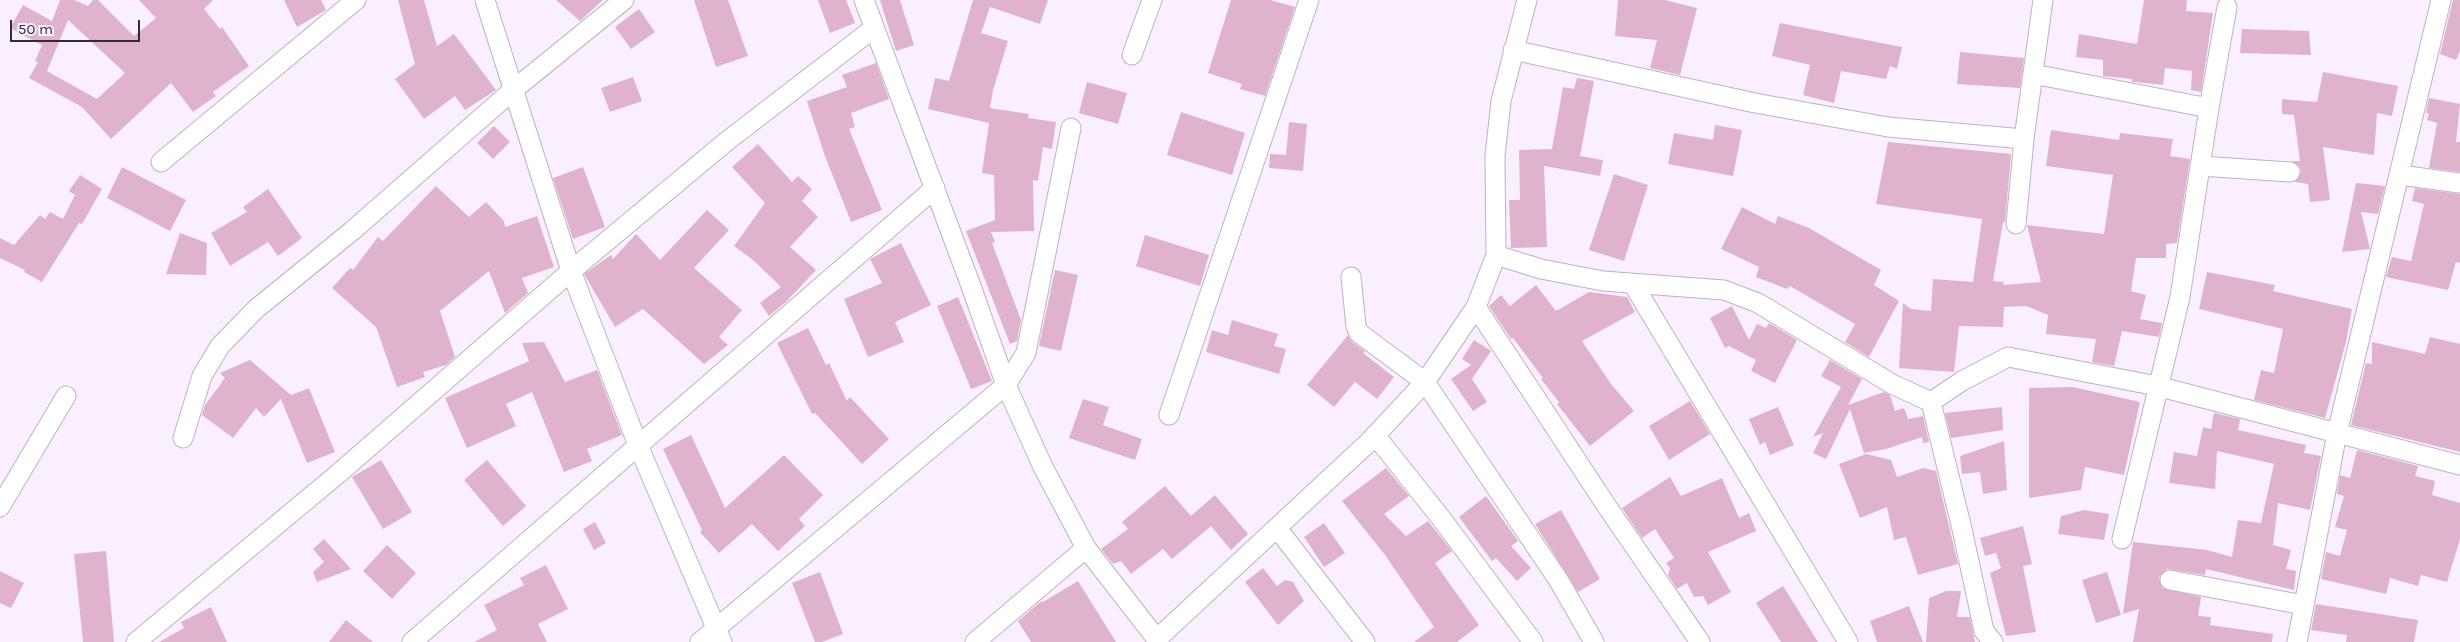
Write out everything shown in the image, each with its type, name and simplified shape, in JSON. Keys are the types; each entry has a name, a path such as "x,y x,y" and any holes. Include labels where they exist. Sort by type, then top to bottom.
{"street":[{"path":"161,162 356,0"},
{"path":"485,0 570,271 638,445 719,635"},
{"path":"183,438 202,376 220,346 256,309 352,232 512,90 624,0"},
{"path":"864,0 935,188 1006,385 1043,467 1086,548 1158,641 1375,435 1425,382 1476,307 1496,255 1495,156 1501,101 1527,0"},
{"path":"1132,55 1152,0"},
{"path":"1169,415 1309,0"},
{"path":"2016,224 2024,139 2043,0"},
{"path":"2297,642 2337,433 2441,0"},
{"path":"2122,539 2157,386 2180,297 2226,7"},
{"path":"136,642 339,474 570,271 727,141 874,28"},
{"path":"1513,50 1755,103 1888,127 2024,139"},
{"path":"2033,74 2210,108"},
{"path":"700,642 719,635 1006,385 1026,353 1071,128"},
{"path":"2200,166 2290,172"},
{"path":"2400,175 2460,183"},
{"path":"412,642 935,188"},
{"path":"1496,255 1541,269 1603,281 1724,290 1758,303 1892,384 1931,402"},
{"path":"1350,277 1356,326 1359,332 1425,382 1559,582 1594,642"},
{"path":"1633,284 1848,642"},
{"path":"1476,307 1606,505 1700,642"},
{"path":"1931,402 1962,381 2008,357 2157,386 2460,465"},
{"path":"0,507 66,396"},
{"path":"1931,402 1962,529 1984,631 1993,642"},
{"path":"1375,435 1444,522 1534,642"},
{"path":"1277,528 1365,642"},
{"path":"975,642 1086,548"},
{"path":"2170,580 2304,605"}],"building":[{"path":"60,0 74,0 88,6 93,0 98,0 134,36 156,18 139,0 213,0 204,9 220,29 222,27 249,66 213,92 216,96 193,112 171,83 111,139 82,107 29,78 38,62 35,61 42,45 10,28 23,5 52,21","holes":["68,20 125,73 97,99 47,71"]},
{"path":"284,0 321,0 326,10 297,27"},
{"path":"398,0 424,0 437,46 454,34 496,90 465,110 455,96 424,119 395,79 415,64"},
{"path":"556,0 603,0 580,21"},
{"path":"694,0 728,0 748,56 716,67"},
{"path":"818,0 846,0 855,23 830,33"},
{"path":"880,0 900,0 914,45 896,51"},
{"path":"973,0 1048,0 1040,24 990,7 981,33 1008,41 993,90 990,108 1029,114 1028,118 1056,122 1052,149 1043,147 1038,181 1033,180 1034,231 991,232 995,242 992,243 1021,320 1017,341 1010,344 966,231 995,220 994,175 982,173 989,123 928,109 935,78 949,81"},
{"path":"1231,0 1270,0 1295,7 1265,96 1240,89 1242,84 1208,73"},
{"path":"1618,0 1665,0 1697,8 1680,75 1650,68 1657,40 1615,36"},
{"path":"2144,0 2187,0 2186,11 2213,13 2201,92 2191,90 2192,71 2165,68 2163,85 2132,82 2132,79 2103,76 2103,60 2076,57 2079,34 2137,44"},
{"path":"2453,0 2460,0 2460,51 2456,60 2440,54"},
{"path":"639,9 655,32 631,49 615,27"},
{"path":"1780,23 1902,47 1897,69 1890,66 1886,79 1841,71 1834,103 1803,95 1810,65 1772,56"},
{"path":"2242,29 2309,31 2311,55 2240,53"},
{"path":"1960,52 2024,58 2020,88 1957,84"},
{"path":"876,63 889,99 851,113 855,127 849,129 882,210 851,222 825,156 807,101 847,87 842,75"},
{"path":"2323,72 2398,86 2392,116 2377,113 2374,155 2323,147 2330,200 2310,202 2308,184 2295,182 2301,172 2300,167 2292,161 2300,161 2294,115 2282,114 2282,99 2317,102"},
{"path":"633,77 642,101 610,112 601,88"},
{"path":"1577,78 1594,81 1580,156 1603,160 1600,176 1544,166 1547,247 1511,248 1509,200 1520,200 1519,150 1552,149 1563,87 1574,89"},
{"path":"1087,82 1127,93 1118,124 1079,113"},
{"path":"2429,98 2460,104 2456,142 2460,142 2460,172 2429,168 2437,123 2427,120 2429,113 2426,113"},
{"path":"1181,112 1245,133 1232,175 1167,155"},
{"path":"1289,122 1307,124 1303,171 1269,168 1270,154 1286,155"},
{"path":"1715,125 1742,130 1733,176 1668,164 1674,133 1713,140"},
{"path":"494,126 510,142 493,159 477,143"},
{"path":"2051,130 2119,140 2120,133 2173,139 2170,156 2190,159 2177,243 2166,244 2166,258 2136,258 2131,291 2146,295 2140,319 2162,323 2159,337 2122,331 2114,366 2092,362 2096,339 2046,334 2048,315 2026,306 2004,307 2003,327 1959,326 1954,372 1899,368 1903,303 1911,309 1931,311 1933,279 1973,282 1982,219 1876,204 1888,142 2011,154 2005,222 2003,222 1993,281 2004,282 2003,285 2041,282 2027,225 2104,234 2113,175 2046,166"},
{"path":"758,144 792,182 798,176 812,189 802,201 818,217 790,247 816,270 787,301 769,316 760,303 781,287 753,260 734,246 765,203 732,167"},
{"path":"122,167 186,200 170,231 107,198"},
{"path":"583,167 605,227 573,239 553,178"},
{"path":"1614,174 1648,185 1624,261 1589,250"},
{"path":"80,175 102,189 82,224 79,223 42,282 24,272 25,270 0,258 0,238 14,245 40,215 45,219 50,212 63,219 75,195 69,191"},
{"path":"2356,183 2385,186 2378,214 2361,212 2370,249 2342,252"},
{"path":"436,186 469,217 486,202 504,221 505,227 537,216 554,267 522,278 528,293 505,313 489,271 440,311 455,357 446,365 423,372 425,377 397,387 376,327 332,288 350,268 353,270 378,237 383,241"},
{"path":"2415,188 2460,194 2460,263 2456,262 2448,290 2386,277 2392,257 2411,261 2424,204 2412,201"},
{"path":"268,189 302,238 278,256 268,242 230,266 211,233 247,212 243,207"},
{"path":"1742,207 1775,224 1778,216 1809,228 1881,270 1874,285 1899,301 1869,357 1845,342 1855,324 1790,286 1787,289 1756,277 1759,267 1721,249"},
{"path":"707,210 729,230 694,268 742,310 719,337 728,345 704,364 643,309 615,327 584,274 611,255 613,259 636,234 660,260"},
{"path":"180,233 207,243 206,275 166,274"},
{"path":"1145,235 1209,255 1200,286 1136,266"},
{"path":"901,243 931,305 895,322 904,342 868,357 844,299 882,283 870,259"},
{"path":"1055,270 1078,275 1061,351 1039,346"},
{"path":"2207,272 2275,285 2273,291 2352,309 2346,342 2325,418 2254,400 2261,370 2274,373 2283,329 2199,309"},
{"path":"1536,285 1556,311 1589,292 1627,297 1635,312 1582,341 1611,384 1634,411 1590,446 1557,404 1559,402 1541,379 1543,378 1513,338 1511,339 1489,306 1501,295 1510,306"},
{"path":"958,297 992,381 971,389 937,306"},
{"path":"1732,306 1749,340 1757,324 1766,328 1769,323 1797,340 1775,383 1751,371 1756,360 1729,346 1725,348 1710,318"},
{"path":"1232,320 1278,334 1274,346 1286,349 1279,374 1206,352 1212,330 1228,335"},
{"path":"808,328 826,365 829,363 847,401 850,397 889,439 862,464 815,413 812,414 777,343"},
{"path":"1348,335 1352,342 1365,351 1363,353 1394,377 1377,399 1355,382 1334,407 1307,385"},
{"path":"2430,337 2460,344 2460,452 2351,425 2366,363 2372,364 2372,342 2425,354"},
{"path":"1474,340 1491,351 1472,379 1487,402 1473,411 1451,379 1471,365 1462,359"},
{"path":"544,342 565,382 597,370 622,435 587,449 592,461 564,472 532,392 506,404 516,426 467,448 445,398 529,361 522,343"},
{"path":"250,360 291,395 309,388 335,452 307,463 281,399 264,417 256,408 233,438 202,415 205,405 225,378 220,373"},
{"path":"1830,360 1862,379 1848,405 1884,392 1890,395 1895,411 1904,408 1908,419 1923,416 1929,442 1923,443 1922,437 1886,449 1864,453 1850,409 1826,459 1813,453 1823,433 1813,437 1841,387 1821,376"},
{"path":"2073,387 2140,402 2124,475 2085,467 2081,490 2029,498 2029,388"},
{"path":"1083,399 1109,407 1103,425 1142,439 1135,460 1069,438"},
{"path":"1690,401 1710,434 1669,460 1649,426"},
{"path":"1778,407 1794,445 1770,455 1765,442 1760,445 1749,419"},
{"path":"2002,407 2003,430 1951,438 1945,413"},
{"path":"2214,413 2240,419 2238,430 2306,445 2304,453 2321,456 2310,510 2278,503 2273,545 2291,550 2286,569 2296,571 2294,590 2206,569 2205,575 2167,569 2159,577 2162,588 2201,597 2198,616 2211,617 2210,625 2273,634 2272,642 2133,642 2139,609 2123,614 2133,542 2207,550 2232,557 2238,520 2261,523 2274,464 2217,451 2215,489 2169,483 2174,452 2197,456 2203,427 2211,429"},
{"path":"691,435 725,508 784,455 823,495 799,519 805,526 778,551 752,524 719,553 700,532 702,530 663,449"},
{"path":"2004,441 2007,490 1983,494 1980,472 1962,474 1960,456"},
{"path":"2357,450 2418,466 2415,476 2435,481 2432,495 2460,503 2460,539 2447,582 2421,575 2418,586 2390,578 2386,594 2321,579 2326,552 2340,556 2347,530 2335,527 2344,496 2337,494 2340,475 2350,478"},
{"path":"1866,454 1891,460 1897,477 1923,468 1936,471 1958,564 1918,575 1906,537 1894,540 1887,507 1860,518 1839,464"},
{"path":"381,460 412,512 383,529 352,477"},
{"path":"487,460 526,506 503,526 464,480"},
{"path":"1386,468 1409,496 1384,514 1406,536 1428,521 1452,551 1435,563 1479,625 1457,642 1414,642 1434,627 1385,555 1342,501"},
{"path":"1670,477 1681,496 1722,478 1739,518 1749,513 1756,531 1708,552 1731,592 1708,605 1703,596 1694,597 1687,583 1677,589 1668,575 1670,568 1666,563 1674,558 1655,529 1642,538 1622,508"},
{"path":"1165,486 1191,516 1215,495 1248,534 1231,550 1211,526 1172,559 1163,549 1131,574 1121,561 1113,564 1101,549 1128,529 1122,522"},
{"path":"1486,496 1518,541 1511,546 1531,568 1517,581 1496,558 1492,561 1459,517"},
{"path":"1561,510 1600,579 1578,592 1535,524"},
{"path":"2084,510 2109,514 2104,540 2058,534 2061,516"},
{"path":"595,522 606,543 594,550 583,529"},
{"path":"1324,523 1345,553 1324,567 1304,537"},
{"path":"2023,526 2032,564 2023,566 2036,632 2006,636 1990,573 2001,568 1996,553 1985,556 1980,538"},
{"path":"324,539 351,569 317,582 313,572 324,562 313,549"},
{"path":"387,545 416,573 392,599 363,571"},
{"path":"106,551 114,642 83,642 74,554"},
{"path":"546,565 568,609 538,624 547,642 474,642 497,630 484,605 524,585 520,578"},
{"path":"1263,568 1277,586 1285,580 1293,582 1304,601 1278,625 1245,582"},
{"path":"0,571 24,583 11,608 0,603"},
{"path":"820,572 843,634 822,642 815,642 792,583"},
{"path":"2107,572 2121,615 2096,623 2082,580"},
{"path":"1078,581 1116,642 1031,642 1018,621 1042,601"},
{"path":"1783,586 1818,642 1781,642 1756,603"},
{"path":"1946,591 1961,591 1957,617 1970,617 1975,642 1926,642 1929,598"},
{"path":"2316,604 2418,620 2414,642 2346,642 2347,635 2311,630"},
{"path":"1909,606 1923,642 1877,642 1870,621"},
{"path":"211,607 227,642 159,642 184,628 181,622"},
{"path":"346,620 373,642 329,642"}]}
